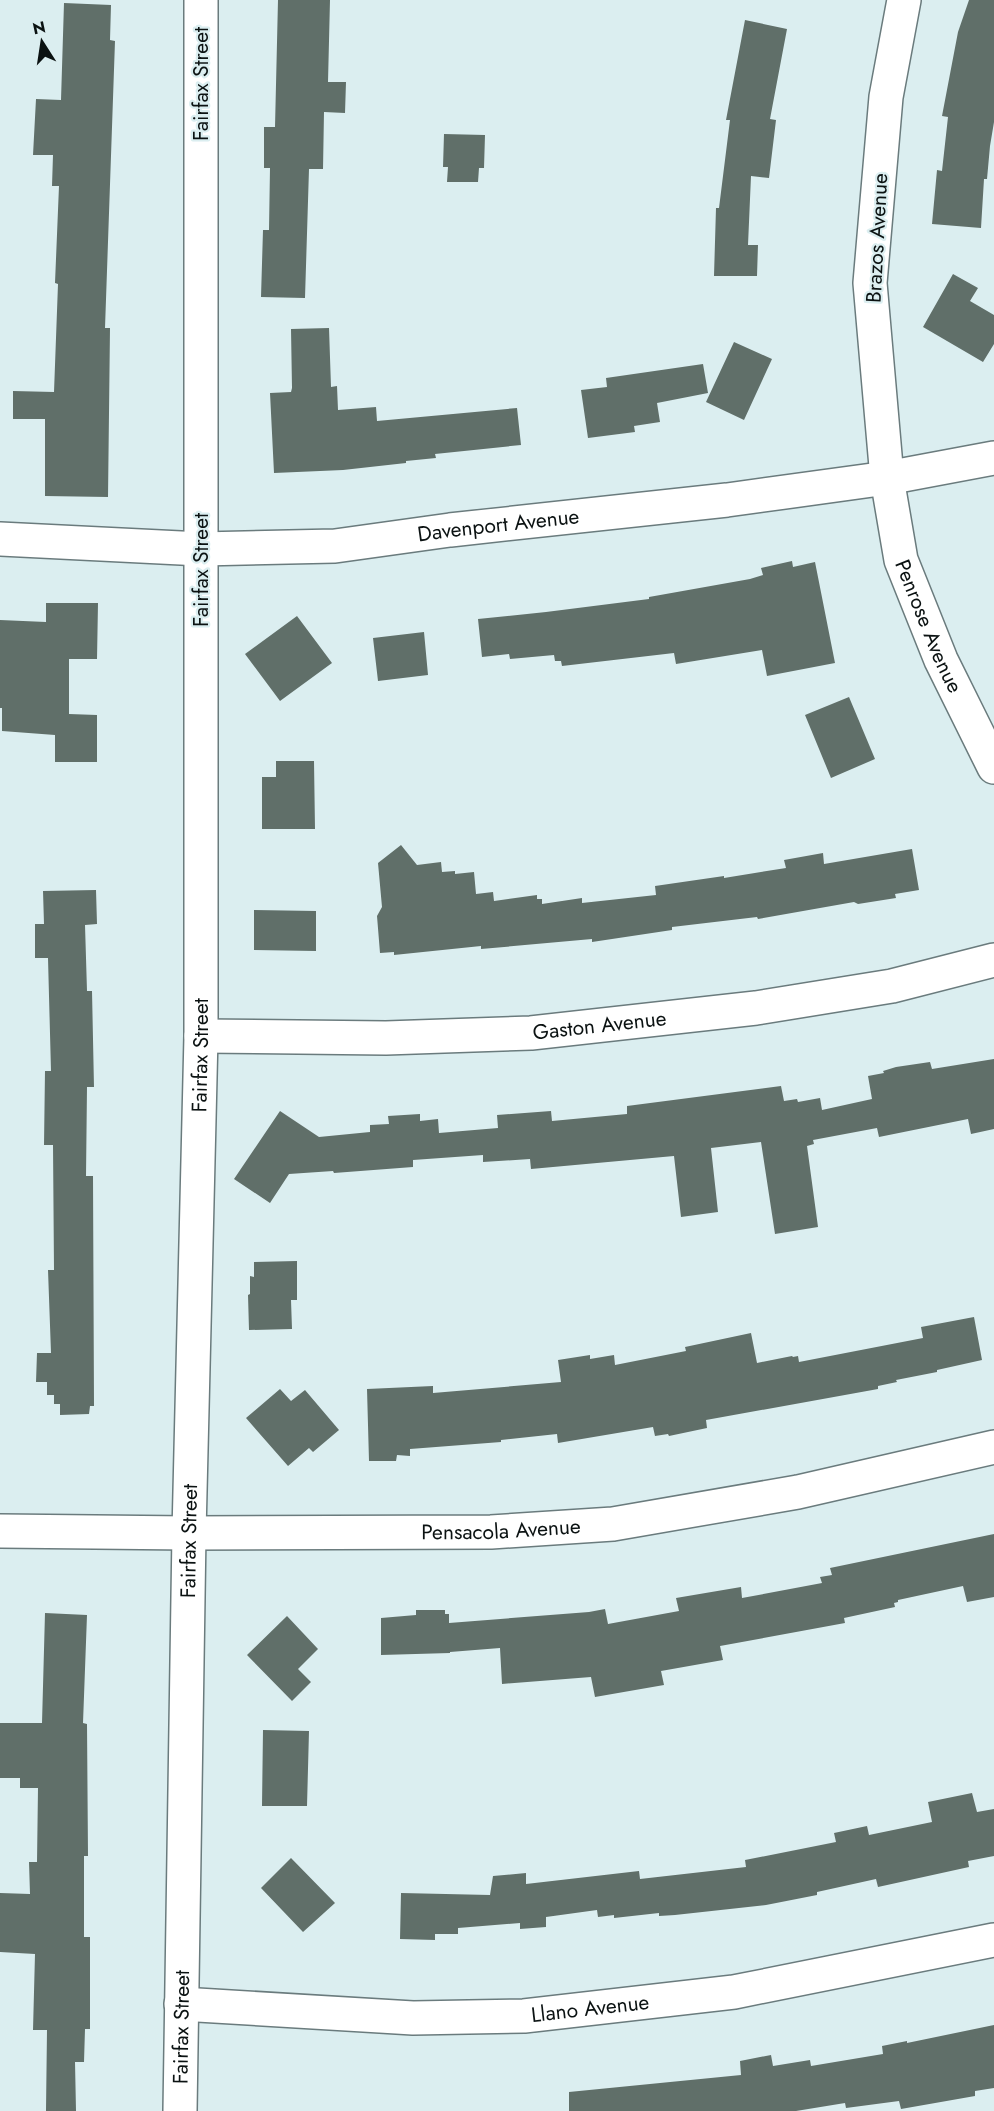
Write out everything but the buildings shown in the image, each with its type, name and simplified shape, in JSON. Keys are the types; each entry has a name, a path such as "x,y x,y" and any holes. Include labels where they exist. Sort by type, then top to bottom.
{"street":[{"name":"Fairfax Street","path":"180,2111 189,1533 201,1036 201,0"},
{"name":"Brazos Avenue","path":"887,478 870,283 886,98 904,0"},
{"name":"Davenport Avenue","path":"0,539 201,549 335,546 450,530 727,500 887,478 994,458"},
{"name":"Penrose Avenue","path":"887,478 901,561 941,660 994,767"},
{"name":"Gaston Avenue","path":"201,1036 386,1038 531,1033 756,1008 892,986 994,960"},
{"name":"Pensacola Avenue","path":"0,1531 490,1532 613,1524 798,1492 994,1447"},
{"name":"Llano Avenue","path":"181,2004 413,2018 524,2016 734,1992 994,1940"}]}
